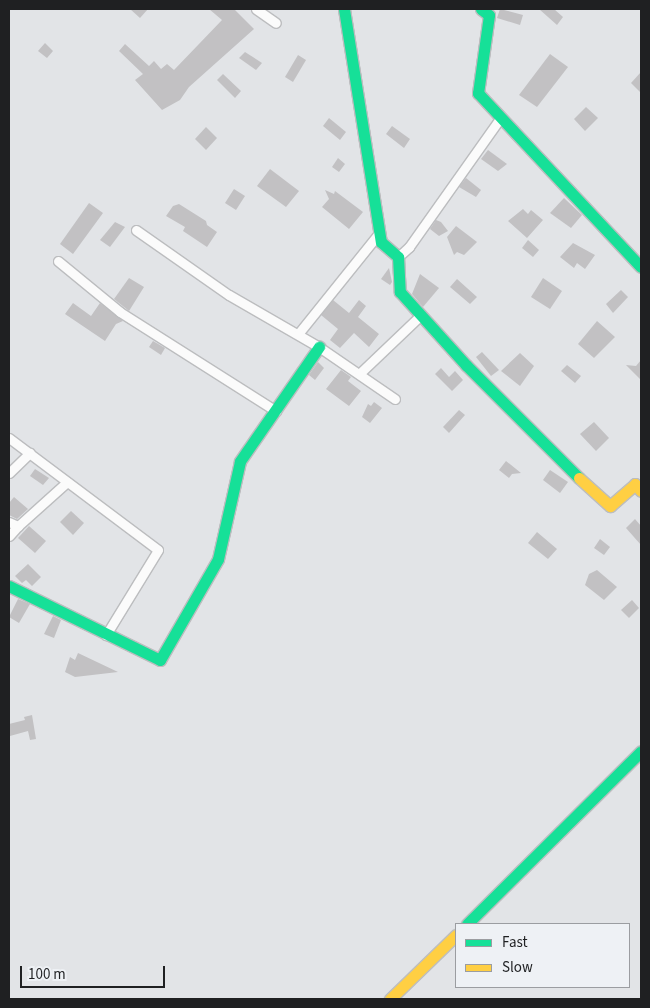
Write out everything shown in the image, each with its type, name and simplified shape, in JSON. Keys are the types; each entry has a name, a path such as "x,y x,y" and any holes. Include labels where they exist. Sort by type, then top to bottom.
{"street":[{"path":"256,9 276,23"},
{"path":"344,9 381,242 398,257 400,292 420,316 552,453 610,506 635,484 641,491"},
{"path":"481,9 489,14 478,93 641,267"},
{"path":"398,257 409,247 502,117"},
{"path":"136,230 229,295 319,347 395,400"},
{"path":"298,334 380,232"},
{"path":"58,261 120,312 276,410"},
{"path":"359,374 420,316"},
{"path":"9,586 160,660 162,650 218,559 240,461 319,347"},
{"path":"9,438 158,550 106,635"},
{"path":"9,473 30,453"},
{"path":"9,536 13,524 67,482"},
{"path":"468,923 641,751"},
{"path":"390,999 455,935"}],"building":[{"path":"130,9 148,9 140,18"},
{"path":"209,9 234,9 254,29 189,87 180,100 162,110 135,80 143,74 119,51 125,44 149,66 154,61 161,69 167,64 174,70 222,20"},
{"path":"500,9 523,15 520,25 497,18"},
{"path":"539,9 554,9 563,17 557,25"},
{"path":"45,43 53,51 47,58 38,51"},
{"path":"245,52 262,63 256,70 239,58"},
{"path":"550,54 568,67 537,107 519,95"},
{"path":"298,55 306,60 293,82 285,77"},
{"path":"641,72 641,93 631,83"},
{"path":"223,74 241,91 235,98 217,80"},
{"path":"586,107 598,118 585,131 574,119"},
{"path":"329,118 346,132 340,140 323,126"},
{"path":"392,126 410,139 404,148 386,134"},
{"path":"206,127 217,138 206,150 195,139"},
{"path":"488,150 507,164 498,171 481,159"},
{"path":"338,158 345,164 339,172 332,167"},
{"path":"270,169 299,191 286,207 257,186"},
{"path":"466,178 481,190 476,197 459,187"},
{"path":"234,189 245,196 236,210 225,203"},
{"path":"325,190 334,194 335,191 363,212 349,229 322,207 329,199"},
{"path":"564,198 582,215 571,228 550,213"},
{"path":"89,203 103,213 73,254 60,244"},
{"path":"179,204 206,221 207,225 217,232 207,247 183,231 185,227 166,216 173,206"},
{"path":"523,209 528,214 531,210 543,220 527,238 508,221"},
{"path":"436,220 441,222 448,231 439,236 430,229"},
{"path":"115,222 125,227 110,247 100,240"},
{"path":"456,226 477,242 464,255 457,252 454,255 447,237"},
{"path":"528,240 539,250 533,257 522,248"},
{"path":"573,243 595,255 585,269 577,263 574,268 560,257"},
{"path":"389,268 392,282 390,285 381,279"},
{"path":"420,274 439,288 423,307 412,294"},
{"path":"129,278 144,287 129,311 114,299"},
{"path":"543,278 562,291 550,309 531,297"},
{"path":"457,279 477,297 470,304 450,287"},
{"path":"621,290 628,297 613,313 606,304"},
{"path":"333,300 349,313 359,300 366,306 358,317 379,334 369,347 354,333 340,348 330,340 338,329 321,315"},
{"path":"73,303 91,316 100,303 123,321 116,324 105,341 65,314"},
{"path":"597,321 615,337 594,358 578,344"},
{"path":"153,341 165,348 161,355 149,347"},
{"path":"482,352 499,370 491,376 476,357"},
{"path":"520,353 534,366 520,386 501,371"},
{"path":"641,360 641,380 626,365 636,366"},
{"path":"318,362 324,368 315,380 309,375"},
{"path":"567,365 581,376 575,383 561,371"},
{"path":"441,368 449,377 455,371 463,380 452,391 435,374"},
{"path":"341,370 351,377 348,381 361,391 349,406 326,389"},
{"path":"374,402 382,408 370,423 362,417 368,404 371,406"},
{"path":"459,410 465,415 449,433 443,427"},
{"path":"594,422 609,438 596,451 580,434"},
{"path":"506,461 521,473 512,474 509,478 499,470"},
{"path":"35,469 49,478 43,485 30,476"},
{"path":"550,470 568,482 560,493 543,480"},
{"path":"14,497 28,509 17,519 9,515 9,503"},
{"path":"71,511 84,523 73,535 60,522"},
{"path":"635,519 641,526 641,545 626,528"},
{"path":"29,526 46,541 35,553 18,538"},
{"path":"537,532 557,549 548,559 528,543"},
{"path":"600,539 610,547 604,555 594,548"},
{"path":"28,564 41,577 32,586 26,580 22,583 15,576"},
{"path":"597,570 617,587 604,600 585,585 589,574"},
{"path":"18,599 30,604 19,623 9,617"},
{"path":"632,600 639,608 629,618 621,610"},
{"path":"53,616 61,620 54,638 44,634"},
{"path":"78,653 118,672 75,677 65,672 70,657 75,660"},
{"path":"32,715 36,739 30,740 28,731 10,736 9,724 25,720 24,717"}],"traffic: fast":[{"path":"344,9 381,242 398,257 400,292 466,365 579,478"},
{"path":"481,9 489,15 478,93 641,267"},
{"path":"9,586 160,660 218,559 240,461 319,347"},
{"path":"468,923 641,751"}],"traffic: slow":[{"path":"579,478 610,506 635,484 641,491"},
{"path":"390,999 455,936"}]}
